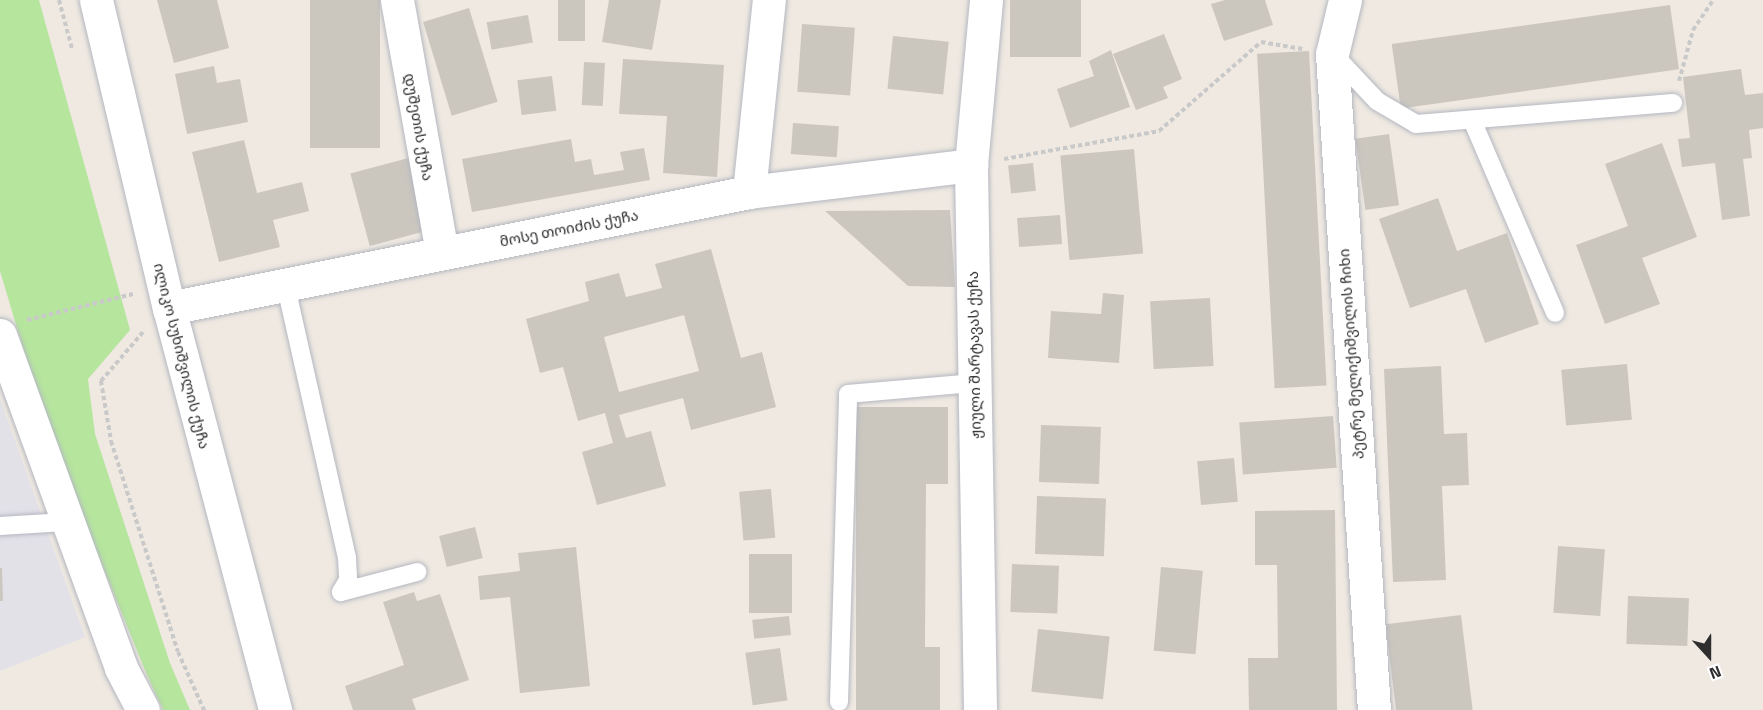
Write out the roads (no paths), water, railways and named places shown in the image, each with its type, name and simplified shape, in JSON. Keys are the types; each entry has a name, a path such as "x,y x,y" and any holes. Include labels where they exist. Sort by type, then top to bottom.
{"street":[{"name":"ილიკო სუხიშვილის ქუჩა","path":"96,0 155,315 275,710"},
{"name":"დუშეთის ქუჩა","path":"397,0 441,253"},
{"path":"749,192 769,0"},
{"name":"ჟიული შარტავას ქუჩა","path":"980,710 971,165 986,0"},
{"name":"პეტრე მელიქიშვილის ჩიხი","path":"1345,0 1332,54 1374,710"},
{"name":"მოსე თოიძის ქუჩა","path":"155,315 441,253 749,192 971,165"},
{"path":"11,328 66,522 121,668 143,710"}],"lane":[{"path":"1332,54 1377,101 1416,124 1673,103"},
{"path":"1473,120 1555,313"},
{"path":"286,287 346,558 348,580 341,592 417,572"},
{"path":"839,702 848,394 975,383"},
{"path":"0,526 66,522"}]}
